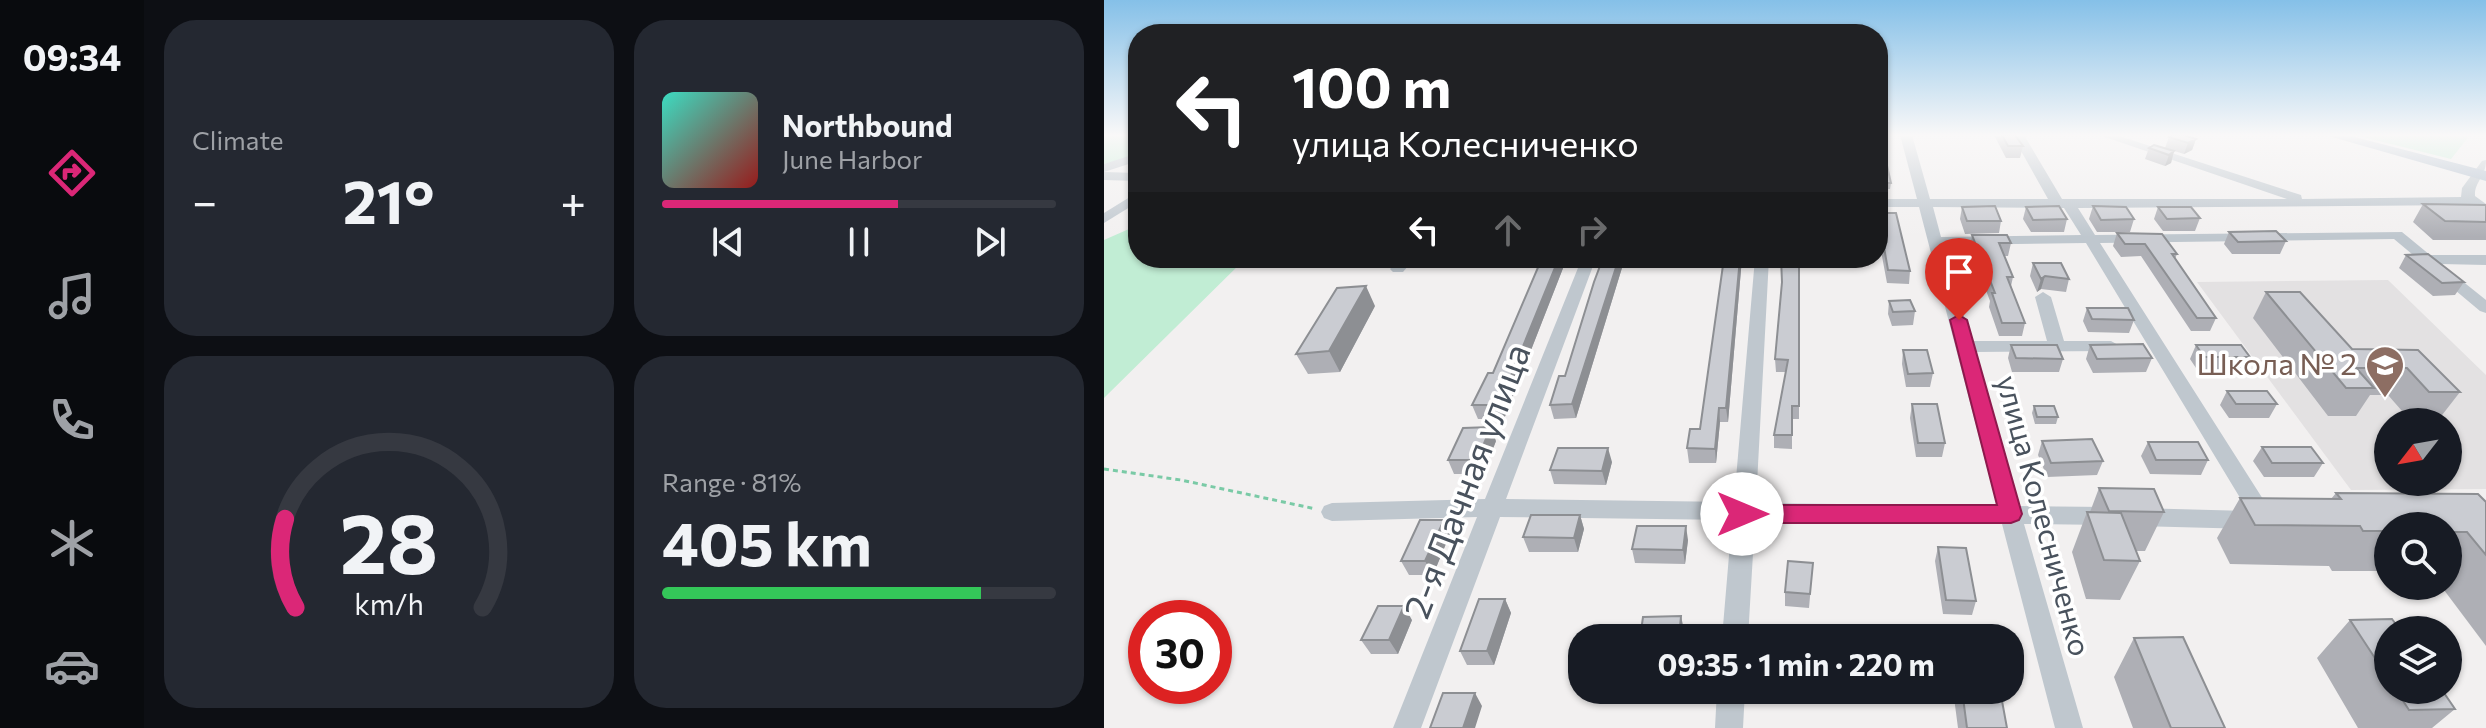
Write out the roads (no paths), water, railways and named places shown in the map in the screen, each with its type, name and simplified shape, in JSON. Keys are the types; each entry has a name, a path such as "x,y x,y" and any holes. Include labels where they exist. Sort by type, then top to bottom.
{"street":[{"name":"улица Колесниченко","path":"1915,169 2069,728"},
{"path":"1332,512 1494,508 2274,520 2091,239 2040,169"},
{"path":"2209,169 2313,203"},
{"path":"2484,171 2468,188 2468,197 2486,211"},
{"path":"1104,176 1128,177"},
{"path":"1936,241 2091,239 2250,220 2313,203 2472,201"},
{"path":"1104,219 1128,203"},
{"path":"1888,203 2063,203 2397,235 2486,308"},
{"path":"2426,259 2486,260"},
{"name":"2-я Дачная улица","path":"1407,728 1585,268"},
{"path":"1736,624 1761,268"},
{"path":"2043,297 2057,346"},
{"path":"1966,347 2158,346"},
{"path":"1729,728 1730,704"}],"place":[{"name":"Школа № 2","path":"2385,399"}]}
